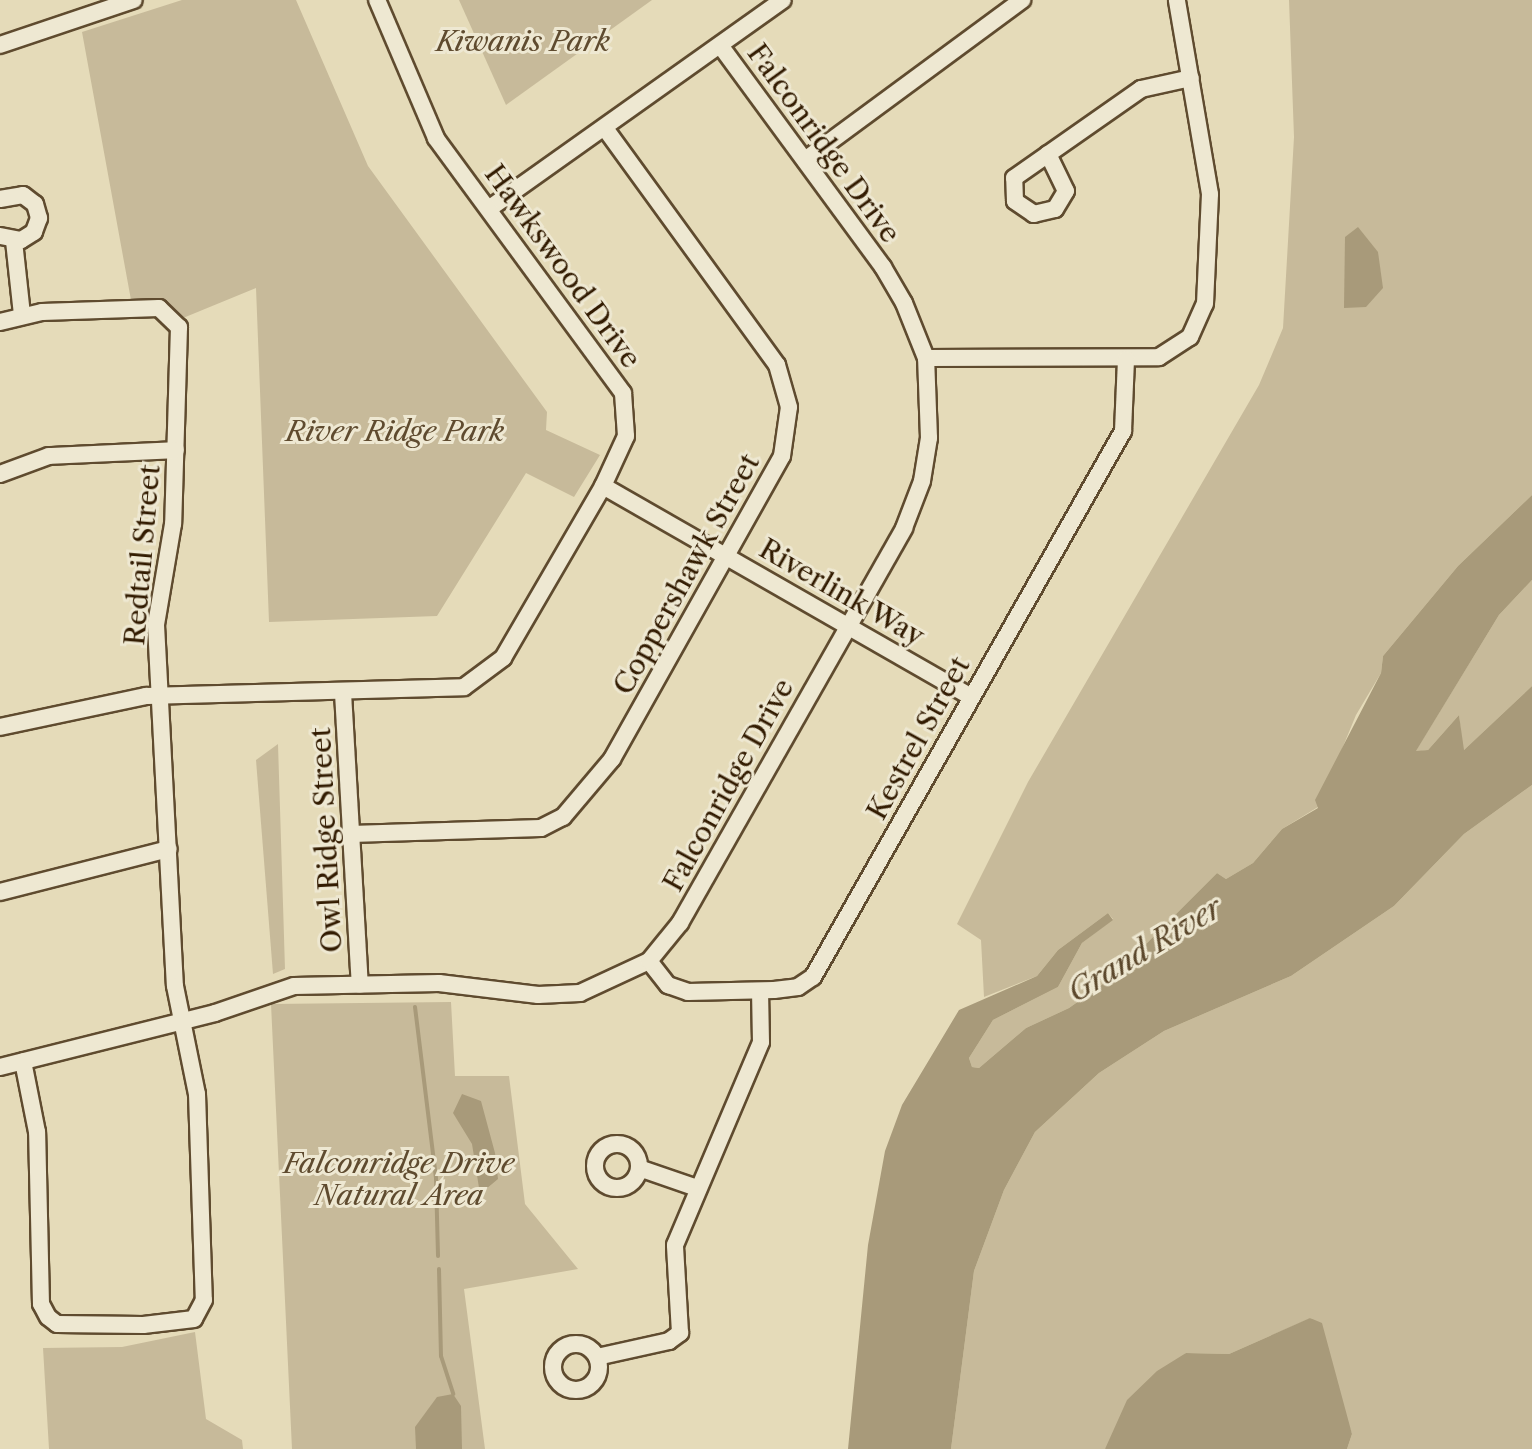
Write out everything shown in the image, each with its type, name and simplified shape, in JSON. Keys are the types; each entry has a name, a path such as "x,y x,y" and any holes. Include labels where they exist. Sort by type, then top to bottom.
{"street":[{"path":"0,45 134,0"},
{"name":"Hawkswood Drive","path":"0,727 161,696 450,690 491,671 603,486 626,436 623,393 436,138 377,0"},
{"path":"490,208 783,0"},
{"path":"805,160 1022,0"},
{"path":"926,358 1159,357 1176,349 1190,337 1205,304 1210,194 1177,0"},
{"name":"Falconridge Drive","path":"0,1067 183,1022 294,986 439,983 538,995 580,993 649,961 680,923 904,528 922,481 929,438 926,358 883,267 720,45"},
{"path":"1048,154 1141,89 1191,78"},
{"name":"Coppershawk Street","path":"351,834 541,828 563,817 612,759 782,456 788,419 786,387 749,322 605,128"},
{"path":"0,199 23,195 38,210 34,232 7,238 22,315"},
{"name":"Redtail Street","path":"0,322 22,315 159,308 172,316 180,341 173,524 156,625 175,986 197,1094 204,1300 194,1319 143,1325 57,1324 48,1317 41,1304 37,1129 23,1061"},
{"name":"Kestrel Street","path":"649,961 678,990 760,991 798,987 813,977 1123,431 1126,359"},
{"path":"0,474 72,453 176,450"},
{"name":"Riverlink Way","path":"603,486 849,624 971,697"},
{"name":"Owl Ridge Street","path":"343,693 360,985"},
{"path":"0,892 169,849"},
{"path":"597,1357 669,1341 680,1333 675,1245 761,1042 760,991"},
{"path":"639,1168 697,1188"}],"green space":[{"name":"River Ridge Park","path":"182,0 296,0 368,166 547,412 546,430 600,455 574,497 526,473 437,616 269,622 256,288 183,318 161,301 131,300 82,32"},
{"name":"Kiwanis Park","path":"459,0 652,0 506,105"},
{"path":"1289,0 1532,0 1532,495 1458,566 1383,656 1381,673 1356,715 1318,807 1282,829 1253,863 1226,879 1217,873 1114,976 1069,1008 1026,1028 979,1068 972,1067 969,1058 993,1020 1058,987 1082,943 1113,919 1108,913 1058,950 1037,976 984,997 981,940 957,924 1028,782 1259,385 1283,328 1294,137"},
{"path":"1532,580 1532,686 1463,751 1459,715 1428,750 1415,752 1499,615"},
{"path":"278,744 285,969 273,974 256,760"},
{"path":"1532,785 1532,1449 1347,1449 1352,1434 1311,1318 1229,1354 1186,1353 1105,1449 951,1449 974,1271 1004,1190 1035,1132 1099,1073 1164,1031 1291,976 1394,906 1464,834"},
{"name":"Falconridge Drive Natural Area","path":"451,1002 455,1076 509,1076 525,1204 578,1269 464,1289 485,1449 462,1449 416,1427 416,1449 292,1449 271,1004"},
{"path":"195,1332 206,1419 242,1440 243,1449 49,1449 43,1348 122,1347"}],"water":[{"path":"1358,227 1378,252 1383,288 1366,307 1344,308 1345,237"},
{"name":"Grand River","path":"1532,495 1532,580 1499,615 1416,751 1428,750 1459,715 1464,750 1532,686 1532,785 1464,834 1394,906 1291,976 1164,1031 1099,1073 1035,1132 1004,1190 974,1271 951,1449 848,1449 868,1245 885,1151 902,1105 959,1010 1037,976 1058,950 1108,913 1113,920 1082,943 1058,987 993,1020 969,1058 972,1067 979,1068 1026,1028 1069,1008 1114,976 1217,873 1226,879 1253,863 1282,829 1318,808 1315,800 1381,673 1383,656 1458,566"},
{"path":"462,1094 481,1101 495,1153 498,1179 480,1194 472,1144 453,1113"},
{"path":"1310,1318 1322,1323 1352,1434 1347,1449 1105,1449 1127,1400 1157,1371 1186,1353 1229,1354"},
{"path":"453,1394 461,1406 462,1449 416,1449 415,1427 437,1397"}],"waterway":[{"path":"415,1007 436,1179 438,1256"},
{"path":"439,1269 441,1356 453,1394"}]}
